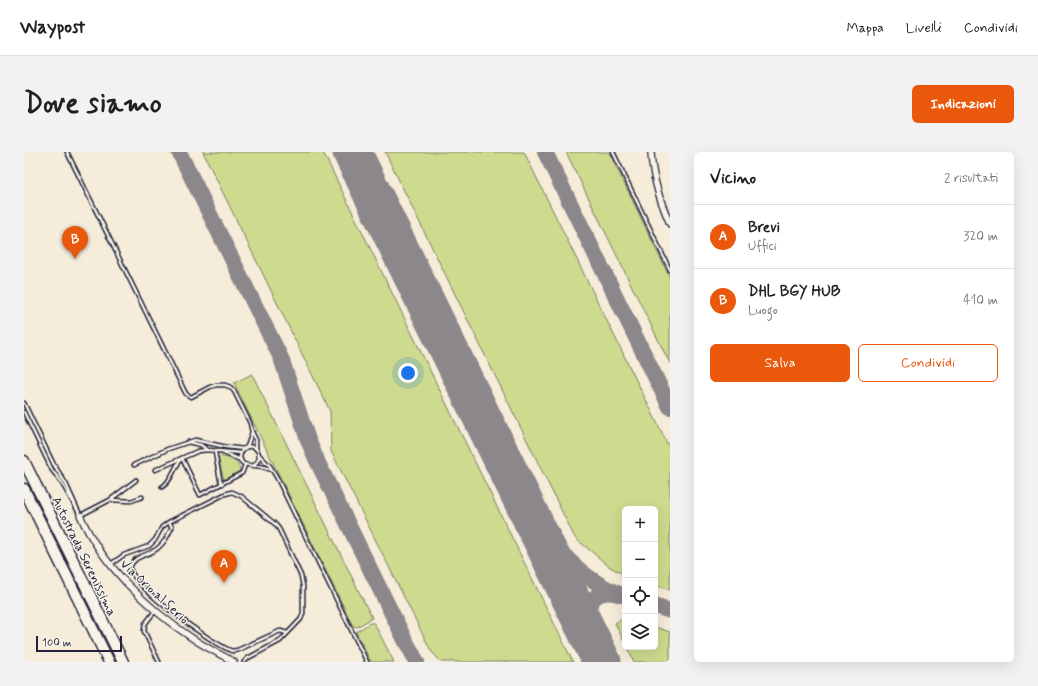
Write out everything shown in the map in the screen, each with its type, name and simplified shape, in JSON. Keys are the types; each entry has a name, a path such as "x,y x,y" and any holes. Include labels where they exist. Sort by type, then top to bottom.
{"highway":[{"name":"Autostrada Serenissima","path":"24,461 123,662"},
{"name":"Autostrada Serenissima","path":"24,489 109,662"}],"street":[{"path":"651,152 656,184 661,202 670,224"},
{"name":"Via Orio al Serio","path":"80,515 93,539 111,564 156,610 194,640 234,662"}],"lane":[{"path":"67,152 186,394 191,397 210,387 221,384 230,387 234,391 250,423 256,440 256,449 259,455 272,470 367,662"},
{"path":"612,152 670,270"},
{"path":"24,403 53,463 66,484 80,515"},
{"path":"24,412 52,470 60,480 75,509 80,515"},
{"path":"241,460 241,453 246,448 252,432"},
{"path":"134,465 168,449 187,442 199,440 226,447 250,447 256,449"},
{"path":"187,442 201,445 207,450 215,452 241,453"},
{"path":"155,470 182,458 207,450"},
{"path":"215,452 222,484"},
{"path":"224,452 241,460 245,465 272,470"},
{"path":"254,466 259,461 259,455"},
{"path":"162,487 168,483 176,466 182,458"},
{"path":"182,458 200,495 242,473 245,465"},
{"path":"80,515 110,500 136,480"},
{"path":"111,564 124,555 149,546 155,540 162,527 169,522 225,494 232,492 241,496 279,529 301,576 303,586 303,612 301,618 280,641 248,658 244,662"},
{"path":"110,500 131,501 142,497"},
{"path":"169,522 172,530 162,545 153,552 132,562 130,568 134,577 167,609 187,624 232,651 238,650 280,631 288,633"},
{"path":"156,610 145,624 144,631 159,662"}],"green space":[{"path":"203,152 323,152 573,662 441,662 431,651 331,451 330,411"},
{"path":"385,152 524,152 670,449 670,590 658,586 658,506 622,506 622,573 610,567 575,538"},
{"path":"566,152 609,152 670,278 670,364"},
{"path":"252,374 372,618 357,627 353,626 234,383"},
{"path":"220,456 236,462 240,471 224,480 218,458"},
{"path":"622,620 622,637 615,623"},
{"path":"370,623 374,623 394,662 371,662 356,632"},
{"path":"658,628 670,632 670,662 634,662 628,650 658,650"}],"taxiway":[{"path":"179,152 281,358 308,440 318,463 417,662"},
{"path":"545,152 670,407"},
{"path":"526,507 568,560 594,581 622,595"},
{"path":"585,627 587,612 592,600 602,593 618,594"},
{"path":"658,607 670,611"}],"runway":[{"path":"352,152 602,662"}],"place":[{"name":"DHL BGY HUB","path":"75,259"},
{"name":"Brevi","path":"224,583"}]}
